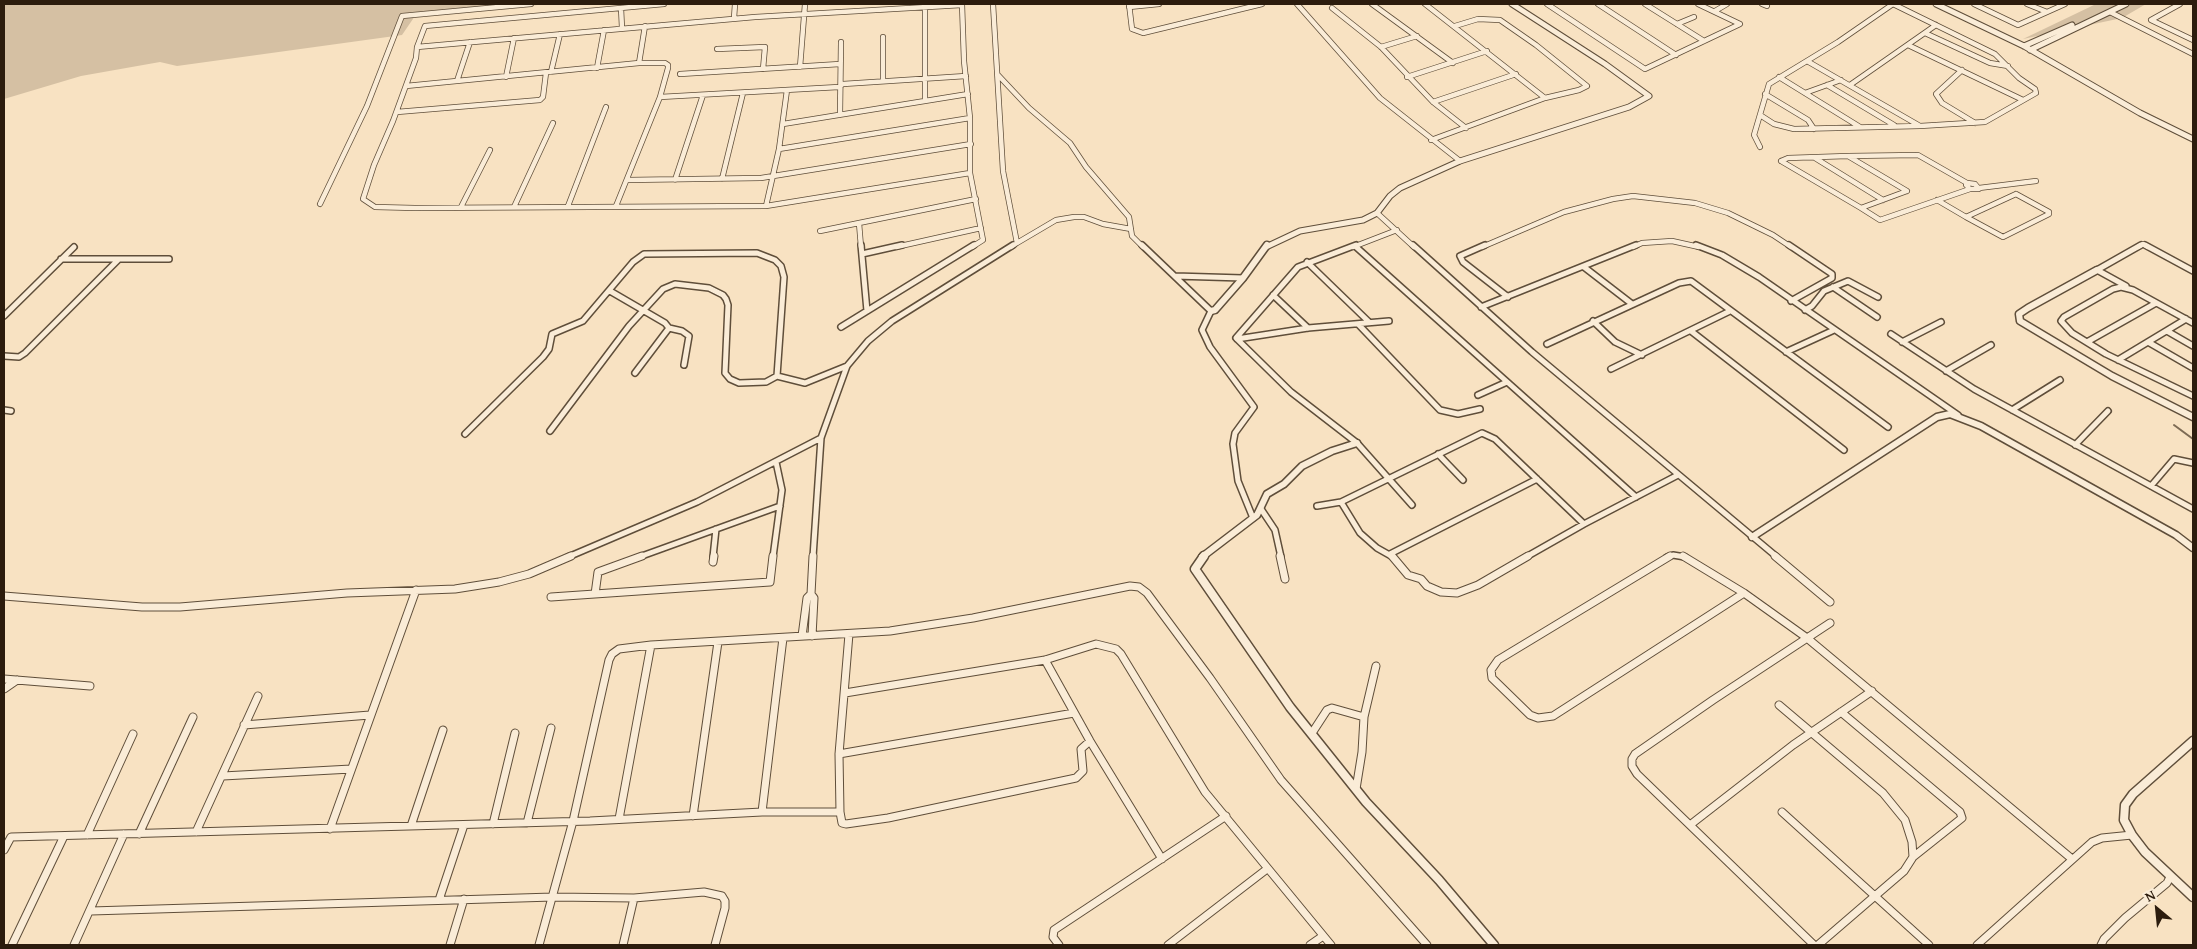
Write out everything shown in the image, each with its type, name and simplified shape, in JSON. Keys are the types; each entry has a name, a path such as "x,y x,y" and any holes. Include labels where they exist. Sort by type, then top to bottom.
{"street":[{"path":"320,204 367,106 402,16 531,4"},
{"path":"664,4 424,26 416,58 374,165 364,199 375,207 766,206 970,173"},
{"path":"734,18 735,4"},
{"path":"800,67 805,4"},
{"path":"993,4 1004,171 1017,243"},
{"path":"1159,4 1129,6 1132,29 1143,33 1258,4"},
{"path":"1296,4 1380,98 1460,161"},
{"path":"1372,4 1453,63"},
{"path":"1425,4 1545,98"},
{"path":"1253,518 1238,481 1233,444 1235,433 1254,407 1210,347 1202,330 1211,311 1215,310 1243,278 1267,245 1300,231 1361,221 1377,213 1390,196 1400,188 1460,161 1629,107 1649,96 1605,64 1512,4"},
{"path":"1547,4 1642,68 1648,68 1740,24 1698,4"},
{"path":"1598,4 1676,55"},
{"path":"1645,4 1704,41"},
{"path":"1712,10 1720,4"},
{"path":"1712,10 1728,4"},
{"path":"1762,4 1767,6"},
{"path":"1760,115 1774,124 1794,129 1975,123 1985,122 2036,93 2035,89 2019,78 1995,54 1893,4 1838,42 1768,84 1754,136 1760,147"},
{"path":"1936,4 2029,47 2126,4"},
{"path":"1943,4 2029,47 2140,113 2193,137"},
{"path":"1974,4 2018,24 2065,4"},
{"path":"2027,4 2047,12"},
{"path":"2029,47 2119,4"},
{"path":"2180,4 2151,20 2192,38"},
{"path":"418,47 734,18 962,5 970,118 970,173 984,238 841,326"},
{"path":"925,101 926,7"},
{"path":"621,8 622,28"},
{"path":"1332,8 1381,47 1407,77 1433,102 1466,128"},
{"path":"2110,12 2193,54"},
{"path":"1676,24 1694,17"},
{"path":"1431,140 1545,98 1579,90 1586,86 1536,45 1500,20 1478,19 1455,26"},
{"path":"1850,85 1936,25"},
{"path":"639,63 646,26"},
{"path":"597,68 604,30"},
{"path":"1925,33 1990,63 2008,66"},
{"path":"396,112 540,100 543,97 548,72 560,34"},
{"path":"1381,47 1417,36"},
{"path":"882,37 883,81"},
{"path":"506,77 514,38"},
{"path":"457,81 470,42"},
{"path":"840,115 841,42"},
{"path":"1908,44 2023,100"},
{"path":"717,49 765,47 763,69"},
{"path":"1407,77 1487,51"},
{"path":"1807,61 1920,126"},
{"path":"406,86 639,63 658,62 668,64 660,96 616,206"},
{"path":"680,74 840,64"},
{"path":"1962,70 1936,94 1942,103 1975,123"},
{"path":"1433,102 1516,74"},
{"path":"998,75 1029,108 1070,143 1086,167 1127,213 1131,221 1130,229 1132,236 1211,311"},
{"path":"660,96 839,87 843,84 966,76"},
{"path":"1779,77 1860,127"},
{"path":"1805,93 1841,80"},
{"path":"1827,85 1895,126"},
{"path":"766,206 779,149 788,90"},
{"path":"722,179 743,93"},
{"path":"783,124 968,94"},
{"path":"1765,94 1808,120 1814,129"},
{"path":"675,180 703,95"},
{"path":"568,206 606,107"},
{"path":"779,149 970,118"},
{"path":"514,207 553,123"},
{"path":"627,180 772,177 971,144"},
{"path":"461,207 490,150"},
{"path":"1979,188 1975,184 1967,183 1918,155 1788,158 1781,160 1880,220 1970,189 1976,190 1979,188 2036,181"},
{"path":"1848,156 1907,191 1861,208"},
{"path":"1815,158 1883,200"},
{"path":"1967,183 1966,185 1970,189"},
{"path":"1937,200 1966,217 2003,237 2049,212 2016,194 1966,217"},
{"path":"1508,297 1463,262 1460,256 1564,212 1613,199 1633,196 1696,203 1728,213 1773,234 1832,274 1832,278 1791,301"},
{"path":"820,231 976,199"},
{"path":"1377,213 1481,307 1830,602"},
{"path":"802,636 807,598 810,594 820,438 847,366 868,341 892,321 1056,220 1084,217 1103,224 1130,229"},
{"path":"859,223 867,311"},
{"path":"862,254 981,228"},
{"path":"1236,339 1298,267 1307,262 1397,230"},
{"path":"1481,307 1642,243 1660,241 1683,242 1710,250 1736,262 1767,282 1791,301 1958,415 2169,531 2193,548"},
{"path":"2193,270 2144,244 2019,314 2020,321 2112,376 2193,417"},
{"path":"4,316 74,246"},
{"path":"1355,246 1636,497"},
{"path":"465,434 543,358 549,349 552,334 583,322 633,262 644,254 757,253 775,260 781,266 784,277 777,376"},
{"path":"61,260 169,259"},
{"path":"4,356 19,357 25,354 118,260"},
{"path":"1307,262 1369,322"},
{"path":"1584,267 1632,304"},
{"path":"2097,270 2193,323"},
{"path":"1175,276 1243,278"},
{"path":"1805,310 1812,306 1824,291 1850,281 1878,297"},
{"path":"1547,344 1593,321 1679,283 1691,282 1888,428"},
{"path":"550,431 628,326 669,286 675,284 709,288 723,295 728,305 725,373 730,379 739,383 766,382 777,376 805,383 847,366"},
{"path":"1833,287 1877,317"},
{"path":"2132,290 2121,287 2113,289 2064,318 2061,322 2087,342 2118,360 2193,396"},
{"path":"610,291 664,322 669,328 682,331 689,336 684,365"},
{"path":"1273,295 1308,328"},
{"path":"2087,342 2156,303"},
{"path":"4,308 12,309"},
{"path":"1611,369 1730,311"},
{"path":"2118,360 2186,319"},
{"path":"1236,339 1308,328 1389,321"},
{"path":"1593,321 1615,342 1642,355"},
{"path":"1902,342 1941,322"},
{"path":"1358,324 1440,410 1451,414 1458,414 1480,409"},
{"path":"635,373 669,328"},
{"path":"1786,352 1834,330"},
{"path":"1691,331 1844,450"},
{"path":"2167,331 2193,346"},
{"path":"1891,334 1946,372 2193,510"},
{"path":"1236,339 1291,392 1358,443 1412,505"},
{"path":"2148,342 2193,368"},
{"path":"1946,372 1991,345"},
{"path":"2012,410 2060,380"},
{"path":"1478,395 1507,382"},
{"path":"4,410 11,411"},
{"path":"2075,445 2108,411"},
{"path":"1752,537 1937,417 1950,414 1958,415"},
{"path":"1317,506 1341,502 1482,433 1489,435 1584,524"},
{"path":"4,596 142,607 455,589 499,582 529,574 697,502 820,438"},
{"path":"1358,443 1332,451 1302,466 1284,484 1267,494 1261,509 1253,518 1200,559 1196,569 1207,588 1280,693 1356,789 1439,880 1494,945"},
{"path":"1438,454 1464,480"},
{"path":"2151,486 2174,459 2193,463"},
{"path":"551,597 770,582 782,490 776,462"},
{"path":"1341,502 1360,533 1377,548 1390,554 1408,575 1421,579 1427,586 1441,592 1457,593 1478,585 1584,524 1678,475"},
{"path":"1390,554 1537,479"},
{"path":"595,594 598,572 780,506"},
{"path":"1261,509 1275,530 1285,579"},
{"path":"714,562 716,529"},
{"path":"1744,593 1554,716 1538,718 1530,715 1492,678 1491,670 1498,660 1667,557 1673,555 1683,556 1744,593 1807,638 2072,859"},
{"path":"539,945 573,821 609,660 612,654 618,650 651,645 890,631 973,618 1130,586 1139,586 1147,593 1210,678 1281,780 1427,945"},
{"path":"330,829 416,590"},
{"path":"810,594 814,598 812,636"},
{"path":"1814,945 1637,774 1632,766 1632,759 1635,754 1830,623"},
{"path":"849,634 839,754 840,812 842,823 888,818 1076,778 1083,770 1081,749 1090,741"},
{"path":"762,812 783,638"},
{"path":"693,816 718,642"},
{"path":"845,693 1045,660 1096,644 1116,649 1121,654 1204,792 1226,816 1267,870 1331,945"},
{"path":"619,819 651,645"},
{"path":"1045,660 1090,741 1162,858"},
{"path":"1356,789 1362,752 1364,716 1376,666"},
{"path":"4,679 90,686"},
{"path":"4,689 17,680"},
{"path":"1690,825 1811,733 1872,691"},
{"path":"196,832 258,696"},
{"path":"1779,705 1895,806 1910,830 1913,856"},
{"path":"1312,733 1326,710 1332,708 1364,716"},
{"path":"1818,945 1904,871 1913,856 1962,818 1960,812 1841,712"},
{"path":"839,754 1074,713"},
{"path":"244,725 370,715"},
{"path":"139,834 193,717"},
{"path":"527,823 551,728"},
{"path":"411,826 443,730"},
{"path":"493,824 515,733"},
{"path":"87,835 134,734"},
{"path":"2193,741 2133,794 2125,805 2124,820 2132,835 2170,877 2193,897"},
{"path":"223,776 351,769"},
{"path":"4,850 10,837 527,823 762,812 840,812"},
{"path":"1782,812 1929,945"},
{"path":"1059,945 1053,937 1054,930 1226,816"},
{"path":"439,900 464,825"},
{"path":"74,945 91,912 124,834"},
{"path":"1978,945 2092,842 2102,838 2132,835"},
{"path":"12,945 64,836"},
{"path":"1168,945 1267,870"},
{"path":"2101,945 2104,939 2125,918 2148,901 2167,883 2170,877"},
{"path":"91,912 464,899 634,898 704,892 722,896 725,901 725,908 715,945"},
{"path":"623,945 634,898"},
{"path":"450,945 464,899"},
{"path":"1310,945 1323,936"}],"shaded area":[{"path":"4,4 549,4 415,16 402,35 177,66 160,62 81,76 4,99"},
{"path":"2096,4 2146,4 2122,18 2023,39"}],"waterway":[{"path":"2174,425 2193,439"}]}
